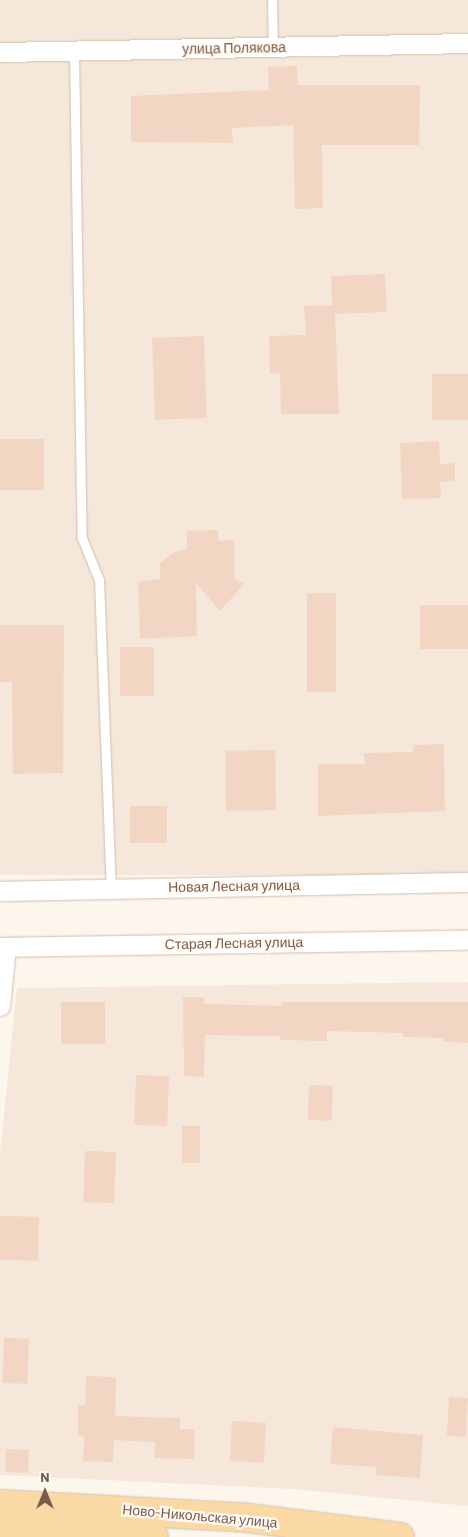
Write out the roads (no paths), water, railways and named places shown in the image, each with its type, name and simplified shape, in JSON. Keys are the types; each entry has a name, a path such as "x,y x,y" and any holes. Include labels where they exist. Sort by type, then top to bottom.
{"main road":[{"name":"Ново-Никольская улица","path":"0,1504 248,1518 400,1537"},
{"name":"Ново-Никольская улица","path":"0,1530 154,1537"}],"street":[{"name":"улица Полякова","path":"0,52 468,44"},
{"name":"Новая Лесная улица","path":"0,891 468,882"},
{"name":"Старая Лесная улица","path":"3,947 468,940"},
{"path":"0,1006 3,947"}],"lane":[{"path":"272,0 273,47"},
{"path":"74,51 82,538 99,580 111,888"}]}
